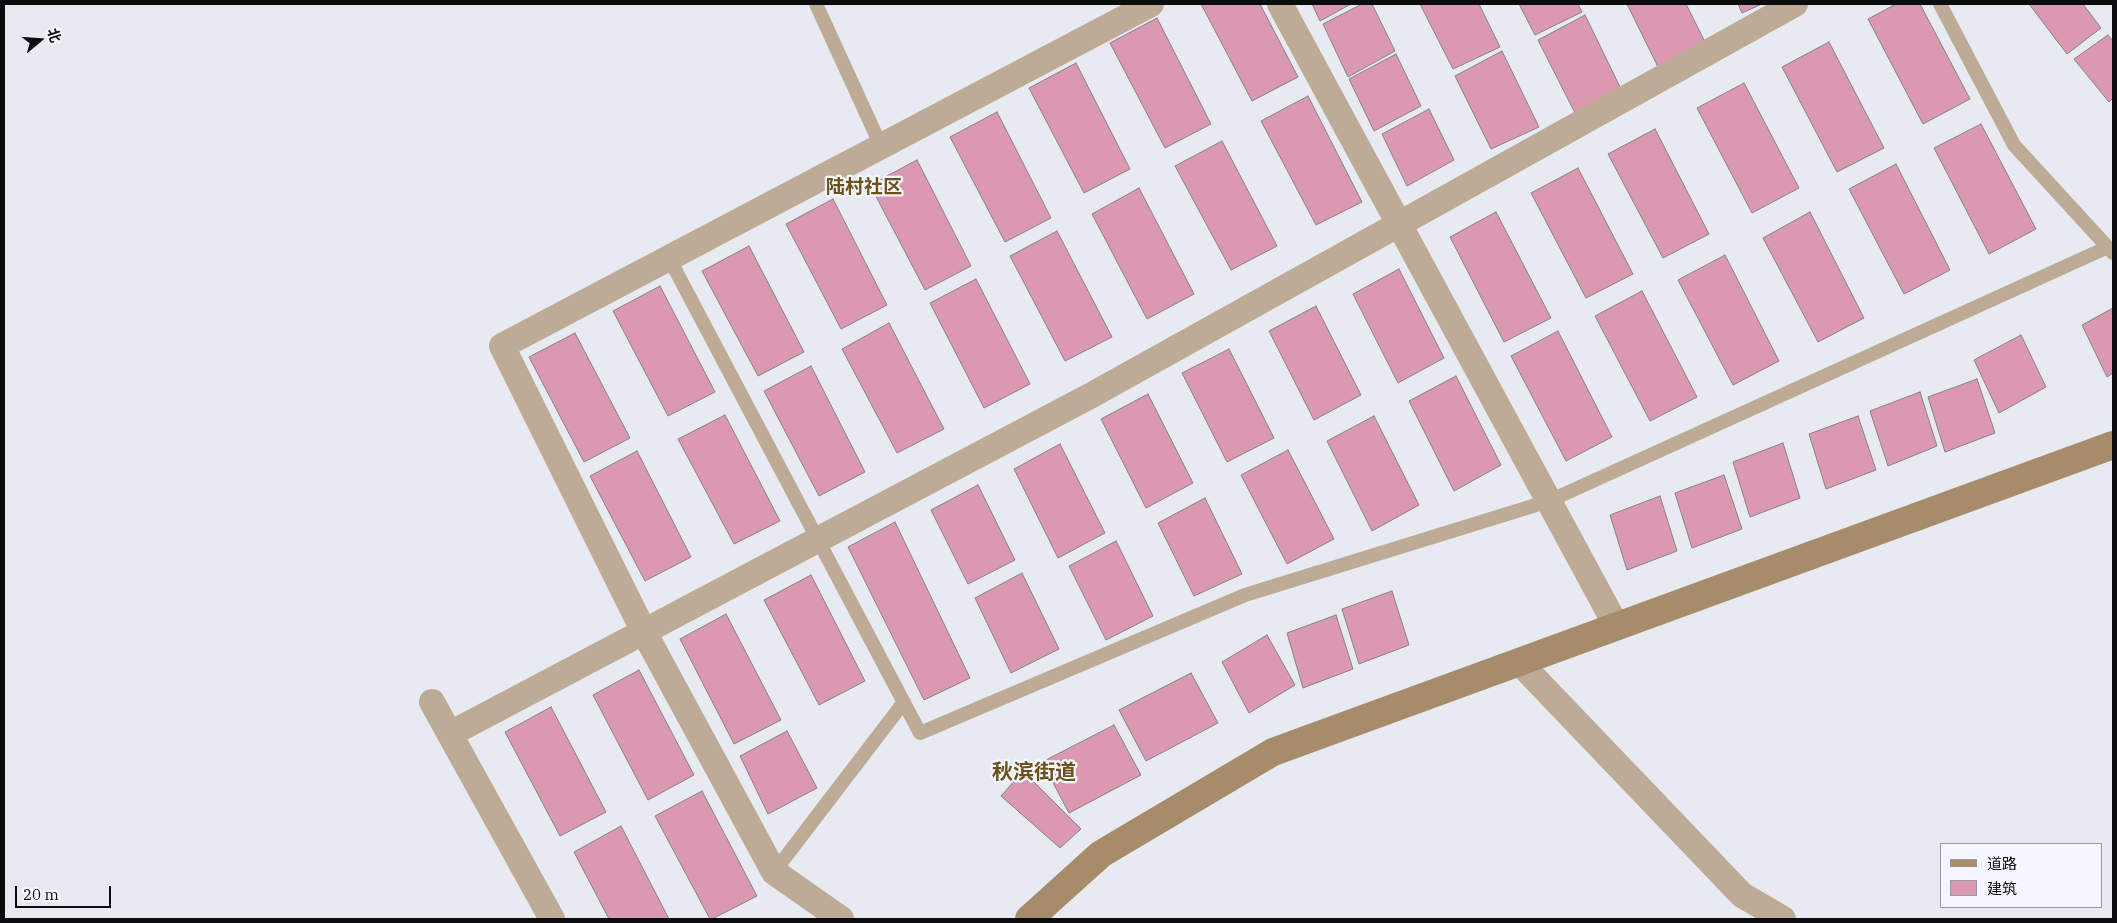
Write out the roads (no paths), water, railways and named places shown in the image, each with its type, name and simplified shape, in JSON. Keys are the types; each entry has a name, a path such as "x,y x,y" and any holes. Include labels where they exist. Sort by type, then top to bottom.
{"street":[{"path":"841,919 774,872 644,632 502,346 1151,4"},
{"path":"1280,4 1617,626"},
{"path":"450,734 1090,396 1795,4"},
{"path":"1029,919 1101,854 1273,752 2113,445"},
{"path":"1519,662 1742,896 1783,919"},
{"path":"432,702 552,919"}],"lane":[{"path":"816,4 881,146"},
{"path":"669,258 920,733 1245,595 1550,501 2110,250 2014,145 1940,4"},
{"path":"774,872 904,702"}],"district":[{"name":"陆村社区","path":"864,188"},
{"name":"秋滨街道","path":"1034,773"}]}
